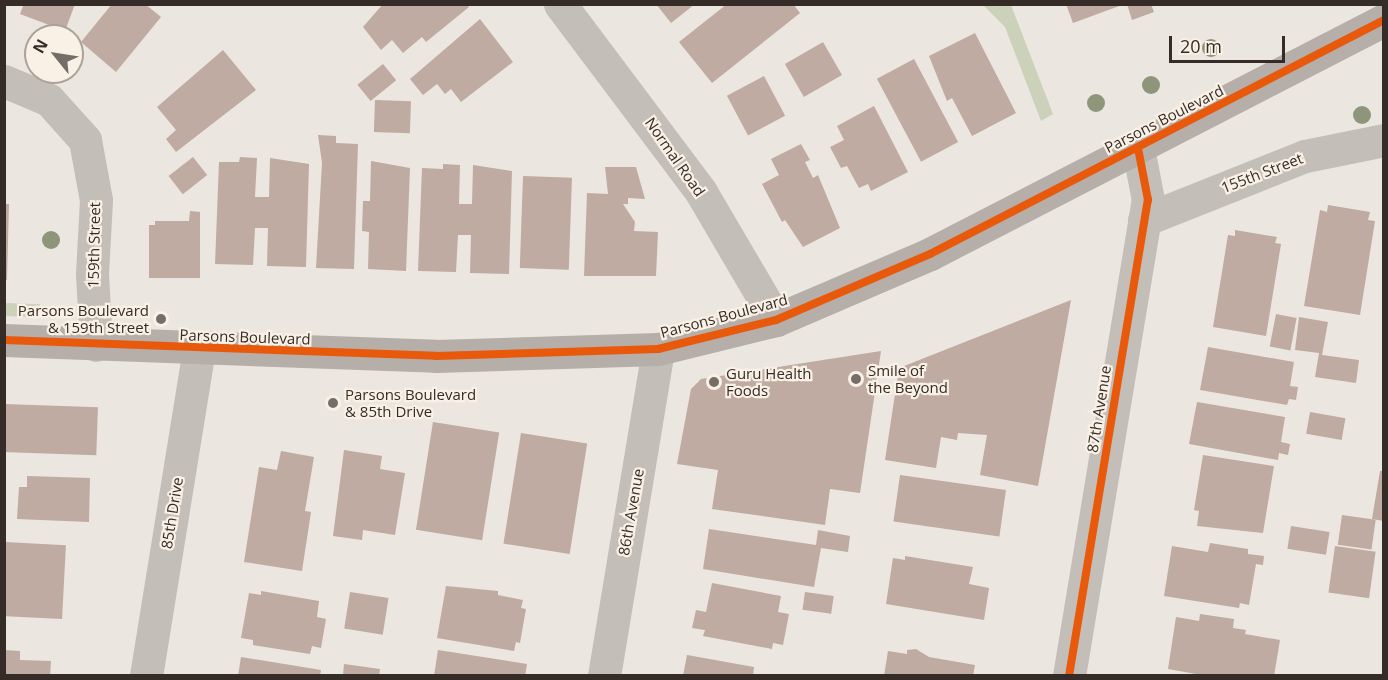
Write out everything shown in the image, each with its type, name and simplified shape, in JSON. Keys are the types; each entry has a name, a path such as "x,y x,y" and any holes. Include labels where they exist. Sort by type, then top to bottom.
{"street":[{"name":"Normal Road","path":"560,4 701,192 776,320"},
{"name":"Parsons Boulevard","path":"4,340 199,350 436,356 658,349 776,320 930,254 1383,20"},
{"name":"159th Street","path":"4,81 48,100 84,140 96,200 92,274 96,345"},
{"name":"155th Street","path":"1144,220 1305,156 1383,140"},
{"name":"87th Avenue","path":"1069,675 1148,200 1138,148"},
{"name":"86th Avenue","path":"604,675 658,349"},
{"name":"85th Drive","path":"146,675 199,350"}],"green space":[{"path":"983,5 1011,5 1053,114 1041,121 1005,27"},
{"path":"5,303 40,304 40,317 5,316"}],"building":[{"path":"24,4 75,4 68,24 46,24 20,14"},
{"path":"112,4 145,4 161,17 116,72 84,45 84,38"},
{"path":"383,4 467,4 469,7 426,42 422,37 403,53 392,40 381,50 363,27"},
{"path":"656,4 695,4 671,23"},
{"path":"727,4 793,4 800,13 712,83 679,42"},
{"path":"1066,4 1122,4 1122,5 1073,23"},
{"path":"1127,4 1151,4 1154,12 1132,20"},
{"path":"480,19 513,62 461,102 451,89 445,94 437,84 423,95 410,79"},
{"path":"975,33 1016,113 972,136 952,98 947,101 929,56"},
{"path":"823,42 842,75 804,97 785,64"},
{"path":"223,50 256,90 176,152 166,139 176,130 157,107"},
{"path":"914,59 958,142 921,162 877,79"},
{"path":"383,64 396,80 371,101 357,85"},
{"path":"764,76 785,116 748,135 727,96"},
{"path":"375,100 411,101 410,133 374,132"},
{"path":"874,106 908,172 871,191 868,184 859,188 847,166 841,168 830,147 844,140 837,126"},
{"path":"318,135 336,136 336,143 358,144 354,269 316,268 322,163"},
{"path":"801,144 810,160 805,162 813,178 818,175 840,228 803,247 785,220 782,222 762,184 779,175 771,159"},
{"path":"193,157 207,175 183,194 169,176"},
{"path":"240,157 257,158 255,197 269,197 270,158 309,164 306,267 267,266 268,228 255,228 253,265 215,264 219,162 239,162"},
{"path":"371,161 410,168 406,271 368,269 369,232 362,231 363,201 370,201"},
{"path":"443,164 460,165 459,204 472,204 473,165 512,171 509,274 470,273 471,235 458,235 456,272 418,271 422,168 443,169"},
{"path":"605,167 636,167 645,199 628,198 628,204 623,204 635,222 634,231 658,232 656,276 584,276 587,193 608,194"},
{"path":"523,176 572,178 569,270 520,268"},
{"path":"4,204 9,204 7,280 4,279"},
{"path":"1328,205 1370,212 1368,220 1375,221 1360,315 1304,306 1320,210 1327,212"},
{"path":"190,211 200,212 200,278 149,278 149,225 155,225 155,221 189,221"},
{"path":"1235,230 1277,237 1275,243 1281,244 1266,336 1213,327 1228,235 1235,236"},
{"path":"1071,300 1038,486 980,475 987,435 958,433 957,440 941,437 936,468 885,460 899,368"},
{"path":"1276,314 1297,318 1290,350 1270,346"},
{"path":"1299,317 1328,322 1322,355 1359,360 1356,383 1315,377 1319,353 1295,350"},
{"path":"1208,347 1294,362 1290,386 1298,387 1296,400 1289,399 1287,405 1200,390"},
{"path":"881,351 860,493 830,489 825,525 712,509 718,470 677,464 691,389 701,379"},
{"path":"1197,402 1285,417 1281,442 1290,444 1288,455 1279,453 1278,460 1189,444"},
{"path":"4,404 98,407 96,455 4,452"},
{"path":"1310,412 1345,418 1342,440 1306,434"},
{"path":"433,422 499,432 482,540 416,530"},
{"path":"521,433 587,443 570,554 503,544"},
{"path":"344,450 382,456 380,469 405,473 395,535 363,530 362,540 333,536"},
{"path":"281,451 314,457 305,511 311,512 302,571 244,562 259,467 277,470"},
{"path":"1203,455 1274,466 1263,533 1197,526 1199,511 1194,510"},
{"path":"1380,471 1384,471 1384,521 1372,519"},
{"path":"900,475 1006,490 999,536 893,522"},
{"path":"27,476 90,478 89,522 17,519 19,487 27,487"},
{"path":"1342,515 1376,520 1371,549 1338,545"},
{"path":"1291,526 1330,532 1326,555 1287,549"},
{"path":"709,529 816,545 818,530 850,536 848,552 821,548 814,587 703,569"},
{"path":"5,542 66,545 62,619 4,616"},
{"path":"1210,543 1248,549 1248,554 1264,556 1263,565 1256,564 1249,605 1240,603 1239,608 1164,596 1172,546 1208,552"},
{"path":"1335,546 1376,552 1369,598 1328,593"},
{"path":"905,556 973,567 969,584 989,588 984,620 886,604 893,558 905,560"},
{"path":"712,583 781,596 778,612 789,614 783,645 773,643 772,649 703,636 705,630 692,628 696,610 706,612"},
{"path":"446,586 498,591 498,595 523,600 521,608 526,609 520,643 516,642 514,651 437,638"},
{"path":"261,591 319,601 317,617 326,619 321,648 312,646 310,654 253,645 253,640 241,638 249,593 261,595"},
{"path":"350,592 389,598 383,635 344,629"},
{"path":"805,592 834,596 831,614 802,610"},
{"path":"1200,614 1234,619 1233,628 1246,630 1245,634 1280,640 1274,676 1207,676 1168,669 1176,617 1199,621"},
{"path":"916,649 929,657 975,665 973,676 884,676 888,651 907,654 907,650"},
{"path":"4,650 20,651 20,660 51,661 50,676 4,676"},
{"path":"438,650 527,664 525,676 434,676"},
{"path":"687,655 754,667 753,676 683,676"},
{"path":"241,657 321,670 320,676 238,676"},
{"path":"344,664 380,669 379,676 343,676"}],"cycle path":[{"path":"4,340 436,356 658,349 776,320 930,254 1384,20"},
{"path":"1069,676 1148,200 1138,148"}],"place":[{"name":"Parsons Boulevard & 159th Street","path":"161,319"},
{"name":"Smile of the Beyond","path":"856,379"},
{"name":"Guru Health Foods","path":"714,382"},
{"name":"Parsons Boulevard & 85th Drive","path":"333,403"}]}
